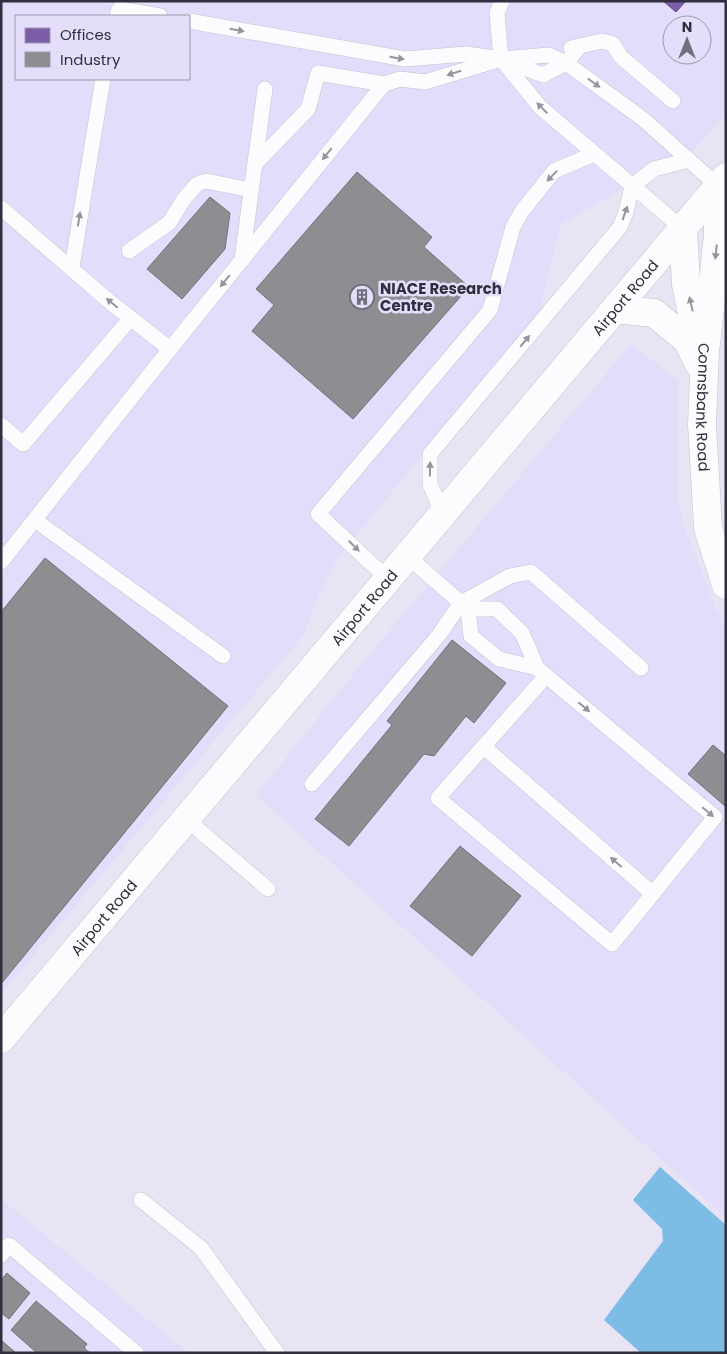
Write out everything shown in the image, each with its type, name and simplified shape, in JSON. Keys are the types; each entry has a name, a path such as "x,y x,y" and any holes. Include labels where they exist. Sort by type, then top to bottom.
{"street":[{"name":"Airport Road","path":"1,1039 722,182"},
{"path":"705,363 722,182"},
{"name":"Connsbank Road","path":"683,229 686,284 705,363 702,424 708,528 726,585"},
{"path":"615,309 654,313 687,340 705,363"}],"lane":[{"path":"502,1 497,13 501,59 540,107 683,229"},
{"path":"119,9 154,15"},
{"path":"190,21 405,59 466,54 501,59 543,75 566,63 580,46"},
{"path":"255,164 308,109 318,73 384,84 400,79 425,82 501,59 549,55 602,41 613,44 621,57 673,100"},
{"path":"549,55 566,63 643,119 689,160 722,182"},
{"path":"72,267 103,80"},
{"path":"4,551 35,520 384,84"},
{"path":"242,260 265,89"},
{"path":"389,580 318,514 490,310 514,226 522,211 554,171 594,154"},
{"path":"443,515 430,484 430,454 620,227 626,212 632,186 654,169 689,160"},
{"path":"129,251 169,223 184,199 197,184 206,181 251,190"},
{"path":"1,208 170,349"},
{"path":"1,425 23,444 131,318"},
{"path":"35,520 223,656"},
{"path":"408,557 465,606 497,609 522,633 542,672"},
{"path":"312,784 465,606 510,576 532,572 641,668"},
{"path":"465,606 471,636 500,658 542,672 715,817 612,944 438,798 484,747 542,672"},
{"path":"484,747 652,894"},
{"path":"186,819 268,889"},
{"path":"141,1200 201,1248 277,1353"},
{"path":"1,1255 9,1245 136,1353"}],"shaded area":[{"path":"1,1 726,1 726,114 682,164 632,184 561,224 540,311 337,559 318,597 303,636 1,994"},
{"path":"631,344 679,381 677,493 686,530 716,609 726,626 726,1218 256,795 363,662"},
{"path":"1,1199 188,1353 1,1353"}],"water":[{"path":"660,1167 726,1225 726,1353 641,1353 604,1320 663,1241 662,1229 633,1200"}],"building: Offices":[{"path":"663,1 686,1 676,12"}],"building: Industry":[{"name":"NIACE Research Centre","path":"357,172 432,237 424,247 469,287 353,419 252,331 274,305 256,289"},
{"path":"210,197 230,213 225,249 182,299 147,269"},
{"path":"45,558 228,706 1,984 1,612"},
{"path":"452,640 506,683 474,723 466,716 434,756 424,754 349,846 315,819 392,725 387,721"},
{"path":"713,745 726,756 725,806 688,774"},
{"path":"460,846 521,896 472,956 410,906"},
{"path":"7,1273 30,1293 9,1319 1,1313 1,1280"},
{"path":"36,1301 87,1344 84,1348 90,1353 37,1353 11,1330"},
{"path":"2,1341 16,1353 1,1353"}],"place":[{"name":"NIACE Research Centre","path":"362,297"}]}
